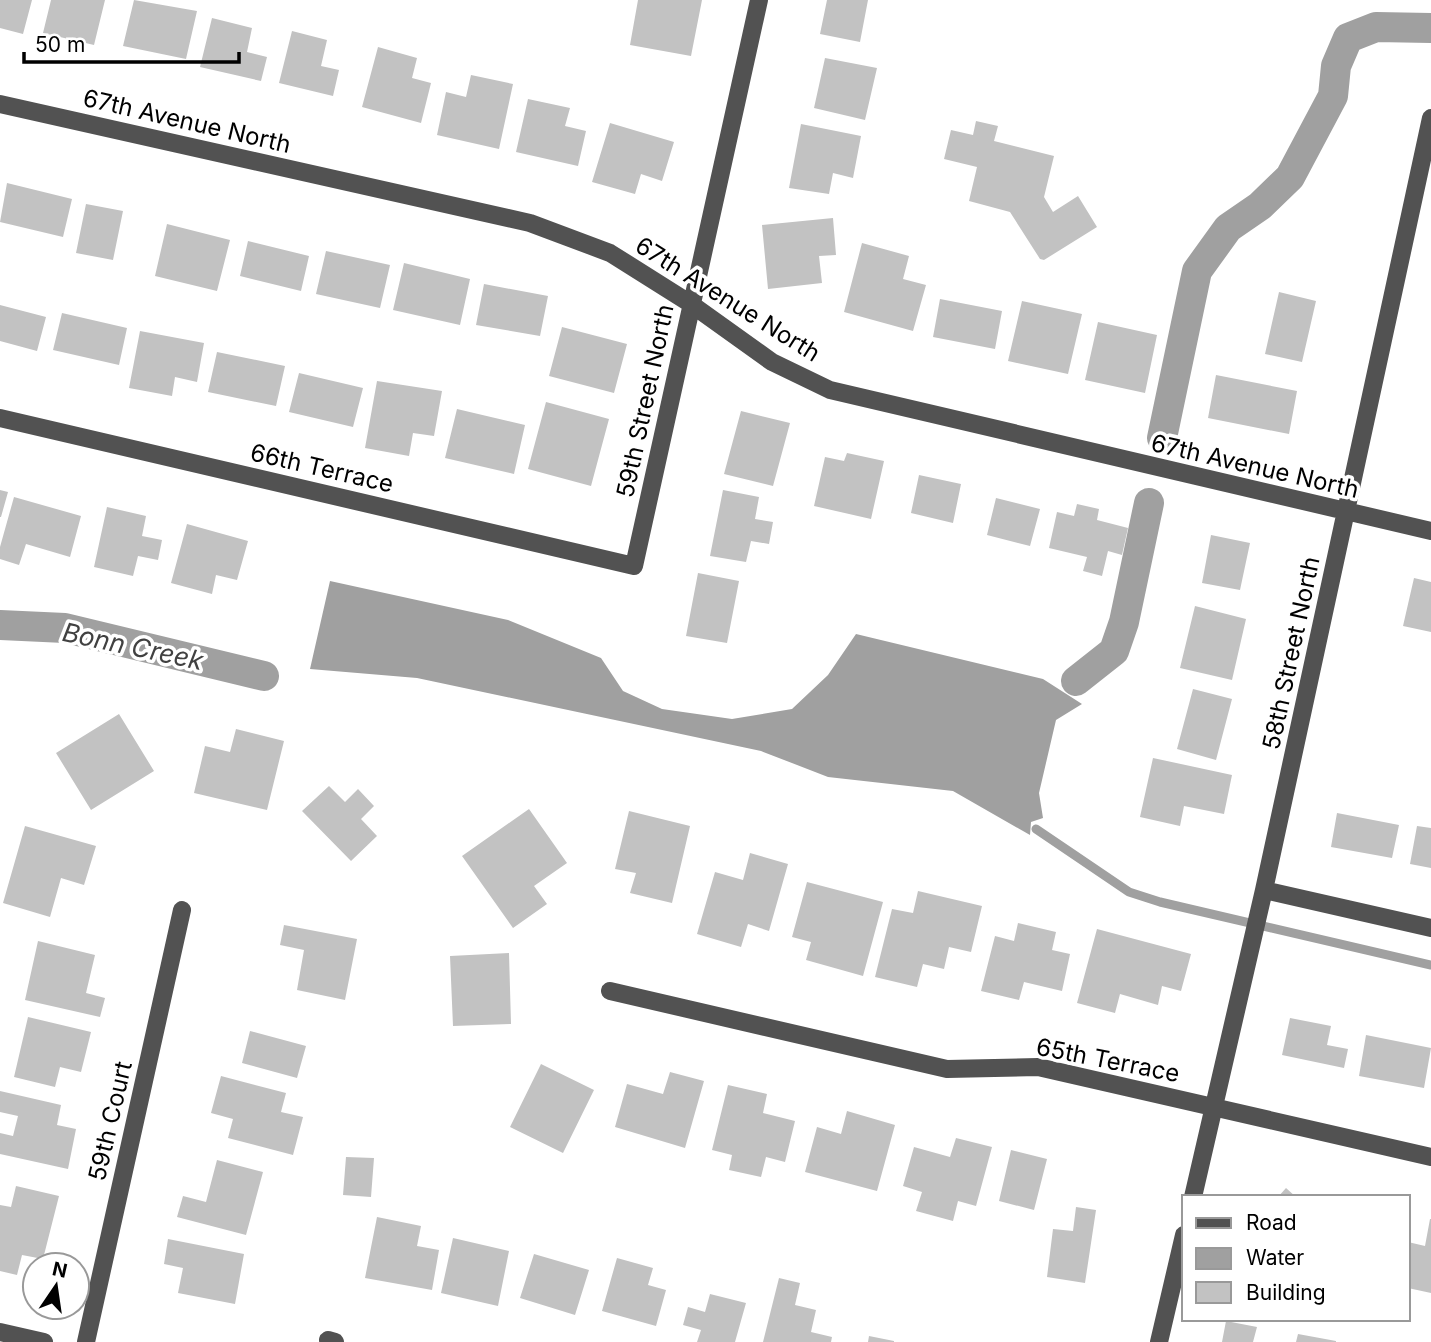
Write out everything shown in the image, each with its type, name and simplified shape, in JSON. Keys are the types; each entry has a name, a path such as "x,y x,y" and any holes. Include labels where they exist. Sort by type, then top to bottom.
{"street":[{"name":"59th Street North","path":"634,566 759,0"},
{"name":"67th Avenue North","path":"0,104 530,223 610,253 691,304 772,362 830,390 1431,531"},
{"name":"58th Street North","path":"1193,1195 1251,949 1431,118"},
{"name":"66th Terrace","path":"0,418 634,566"},
{"path":"1262,897 1431,928"},
{"name":"59th Court","path":"86,1342 182,910"},
{"name":"65th Terrace","path":"610,991 947,1069 1038,1067 1431,1157"},
{"path":"1159,1342 1182,1244"},
{"path":"0,1332 44,1342"}],"water":[{"path":"330,581 508,620 601,658 623,691 662,709 732,719 792,709 828,675 856,634 1043,679 1082,704 1056,720 1039,793 1043,818 1031,822 1030,835 953,791 828,777 761,751 417,678 310,669"}],"building":[{"path":"0,0 32,0 23,34 0,28"},
{"path":"51,0 105,0 94,45 43,33"},
{"path":"134,0 197,11 186,59 123,46"},
{"path":"638,0 702,0 691,56 630,45"},
{"path":"827,0 868,0 860,42 820,34"},
{"path":"212,18 252,28 247,52 267,57 261,81 200,67"},
{"path":"292,31 327,40 321,66 339,70 333,96 279,83"},
{"path":"378,47 417,58 412,78 431,83 421,123 362,107"},
{"path":"825,58 877,68 865,120 814,108"},
{"path":"471,75 513,84 499,149 437,135 446,92 466,97"},
{"path":"528,99 570,108 565,126 586,131 578,166 516,152"},
{"path":"976,121 998,126 994,141 1054,156 1044,197 1053,212 1078,196 1097,227 1044,260 1040,259 1010,212 969,201 977,167 944,159 951,130 973,135"},
{"path":"610,123 674,142 662,181 641,174 635,194 592,182"},
{"path":"801,124 861,136 853,178 833,173 829,194 789,188"},
{"path":"7,183 72,199 63,237 0,222"},
{"path":"86,204 123,211 113,260 76,253"},
{"path":"833,218 836,255 819,256 822,283 768,289 762,225"},
{"path":"167,224 230,240 217,291 155,276"},
{"path":"248,241 309,256 301,291 240,276"},
{"path":"862,243 909,256 903,279 926,285 913,331 844,312"},
{"path":"326,251 390,265 380,308 316,294"},
{"path":"404,263 470,279 460,325 393,310"},
{"path":"484,284 548,296 540,336 476,325"},
{"path":"1279,292 1316,301 1302,362 1265,354"},
{"path":"940,299 1002,311 995,349 933,337"},
{"path":"1022,301 1082,314 1068,374 1008,361"},
{"path":"0,305 46,317 37,351 0,341"},
{"path":"62,313 127,328 119,365 53,350"},
{"path":"1098,322 1157,335 1145,393 1085,380"},
{"path":"562,327 627,344 614,393 549,376"},
{"path":"140,331 204,343 197,382 175,377 172,396 129,388"},
{"path":"217,352 285,366 276,406 208,392"},
{"path":"299,373 363,388 353,427 289,412"},
{"path":"1216,375 1297,391 1289,434 1208,418"},
{"path":"377,381 442,391 434,436 413,433 409,456 365,448"},
{"path":"546,402 609,419 591,486 528,469"},
{"path":"457,409 525,425 514,474 445,458"},
{"path":"741,411 790,423 773,486 724,474"},
{"path":"847,453 884,461 871,519 814,506 825,457 844,461"},
{"path":"919,475 961,484 953,523 911,513"},
{"path":"0,490 8,492 1,517 0,517"},
{"path":"723,490 759,497 755,519 773,522 769,544 751,541 746,562 710,556"},
{"path":"14,497 81,516 70,557 26,544 19,565 0,559 0,547"},
{"path":"996,498 1040,509 1030,546 987,535"},
{"path":"1077,504 1099,509 1097,520 1128,528 1122,555 1108,551 1102,576 1083,571 1087,557 1049,548 1057,512 1074,516"},
{"path":"107,507 146,516 142,536 162,540 158,560 138,556 133,576 94,567"},
{"path":"187,524 248,541 237,580 216,575 212,594 171,583"},
{"path":"1211,535 1250,543 1240,590 1202,583"},
{"path":"698,573 739,581 727,643 686,636"},
{"path":"1414,578 1431,582 1431,632 1403,626"},
{"path":"1195,606 1246,619 1232,680 1180,668"},
{"path":"1193,689 1232,699 1216,760 1177,749"},
{"path":"119,714 154,771 91,810 56,753"},
{"path":"236,729 284,741 267,810 194,793 205,746 230,752"},
{"path":"1153,758 1232,775 1224,814 1184,806 1180,826 1140,817"},
{"path":"329,786 345,802 358,789 374,806 361,819 377,836 351,861 302,811"},
{"path":"529,809 567,863 534,886 547,904 513,928 462,856"},
{"path":"629,811 690,826 672,903 630,893 636,873 615,869"},
{"path":"1337,813 1399,825 1392,858 1331,847"},
{"path":"25,826 96,846 84,885 61,878 50,917 3,903"},
{"path":"1417,826 1431,828 1431,868 1410,864"},
{"path":"750,853 788,864 769,931 748,924 741,947 697,934 715,872 743,880"},
{"path":"807,882 883,902 863,976 806,960 811,942 792,937"},
{"path":"918,891 982,906 971,952 949,947 944,969 923,964 917,987 875,977 892,909 913,913"},
{"path":"1018,923 1056,932 1052,950 1070,954 1062,991 1024,982 1019,1000 981,991 995,936 1014,941"},
{"path":"284,925 357,939 345,1000 297,990 304,950 280,945"},
{"path":"1097,929 1191,954 1181,991 1162,986 1158,1005 1120,994 1115,1013 1077,1003"},
{"path":"38,941 95,955 86,993 105,998 100,1017 25,1000"},
{"path":"509,953 511,1024 453,1026 450,956"},
{"path":"28,1017 91,1032 81,1072 60,1067 55,1087 14,1077"},
{"path":"1290,1018 1331,1026 1327,1045 1348,1049 1344,1068 1282,1055"},
{"path":"250,1031 306,1046 297,1078 242,1063"},
{"path":"1366,1035 1431,1048 1424,1088 1359,1076"},
{"path":"541,1064 594,1090 563,1153 510,1127"},
{"path":"670,1072 704,1081 685,1148 615,1127 627,1084 663,1094"},
{"path":"221,1076 286,1093 281,1112 303,1117 293,1155 228,1138 233,1119 211,1113"},
{"path":"728,1085 767,1094 763,1113 795,1121 785,1162 766,1157 761,1177 729,1170 732,1155 712,1150"},
{"path":"0,1091 61,1105 57,1125 76,1129 68,1169 0,1154 0,1133 13,1136 18,1116 0,1112"},
{"path":"847,1111 895,1125 877,1191 805,1172 817,1127 841,1134"},
{"path":"956,1138 992,1147 976,1206 958,1201 953,1221 916,1211 922,1192 903,1186 914,1147 950,1157"},
{"path":"1011,1150 1047,1159 1034,1210 999,1201"},
{"path":"346,1157 374,1158 371,1197 343,1195"},
{"path":"217,1160 263,1172 246,1235 177,1217 183,1196 206,1202"},
{"path":"16,1186 59,1196 45,1251 21,1251 17,1275 0,1271 0,1205 11,1207"},
{"path":"1286,1188 1294,1195 1280,1195"},
{"path":"1076,1207 1096,1210 1085,1283 1047,1277 1053,1229 1073,1231"},
{"path":"377,1217 421,1226 417,1246 439,1250 432,1290 365,1278"},
{"path":"1431,1219 1431,1293 1410,1288 1410,1242 1425,1246"},
{"path":"453,1238 509,1251 498,1306 441,1293"},
{"path":"168,1239 244,1254 235,1304 178,1293 183,1268 164,1264"},
{"path":"534,1254 589,1270 575,1315 520,1298"},
{"path":"617,1258 653,1268 648,1285 666,1290 656,1326 602,1311"},
{"path":"779,1278 800,1283 795,1305 816,1310 811,1332 832,1337 831,1342 763,1342"},
{"path":"710,1294 746,1303 735,1342 697,1342 701,1330 683,1325 688,1307 705,1312"},
{"path":"1226,1321 1257,1327 1253,1342 1222,1342"},
{"path":"1298,1334 1336,1341 1336,1342 1296,1342"},
{"path":"869,1336 894,1341 894,1342 868,1342"}],"waterway":[{"path":"1162,438 1197,271 1228,228 1260,206 1290,177 1333,96 1336,66 1348,38 1376,27 1431,28"},
{"path":"1076,681 1114,651 1124,622 1149,503"},
{"name":"Bonn Creek","path":"0,625 65,628 264,676"},
{"path":"1036,829 1129,892 1160,902 1431,965"}]}
